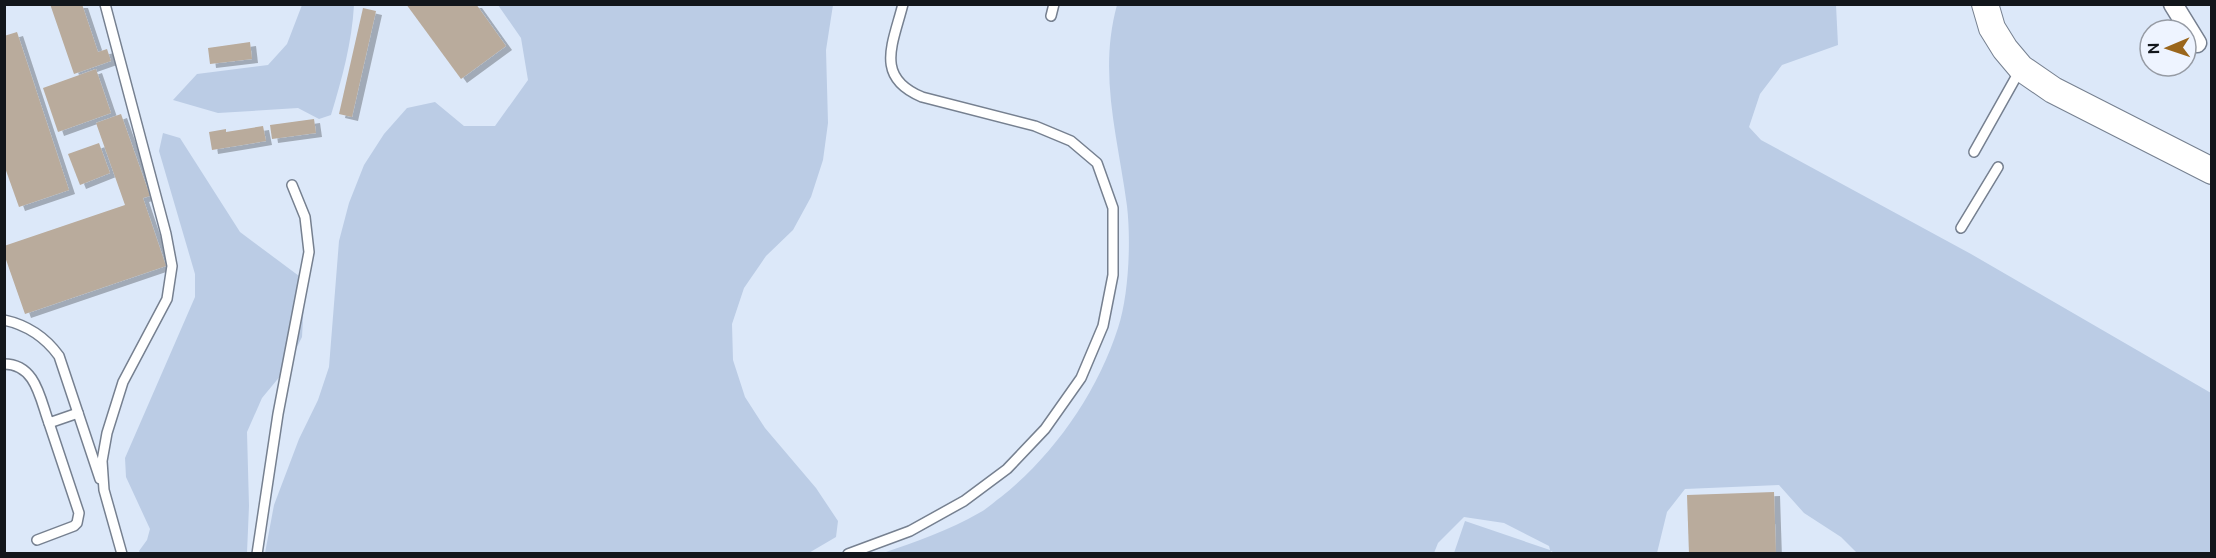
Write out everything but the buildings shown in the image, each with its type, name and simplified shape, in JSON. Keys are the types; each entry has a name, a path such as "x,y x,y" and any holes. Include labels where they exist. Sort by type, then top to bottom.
{"main road":[{"path":"1985,4 1992,28 2005,49 2021,68 2052,90 2211,171"}],"street":[{"path":"2173,4 2182,18"}],"lane":[{"path":"104,490 102,461 114,405 123,382 167,299 172,266 166,234 105,4"},
{"path":"848,554 910,531 964,501 1015,461 1045,429 1081,378 1103,326 1113,275 1113,208 1097,163 1071,141 1035,126 910,92 891,72 891,55 903,4"},
{"path":"1051,16 1054,4"},
{"path":"1974,152 2021,68"},
{"path":"1961,228 1998,167"},
{"path":"257,554 278,414 309,252 305,217 292,185"},
{"path":"4,320 25,327 51,345 59,356 104,490 122,554"},
{"path":"4,364 21,367 29,372 49,423 79,513 79,519 74,526 37,540"},
{"path":"49,423 78,413"}],"shaded area":[{"path":"302,5 354,5 346,60 331,115 319,119 298,108 218,113 173,100 197,74 268,65 287,44"},
{"path":"498,5 833,5 826,50 828,123 823,160 811,197 793,230 766,256 744,288 732,324 733,360 745,397 765,428 816,488 838,521 836,537 807,554 265,553 274,505 299,439 318,400 329,367 339,241 349,203 364,165 384,134 407,108 435,102 464,126 495,126 528,80 521,38"},
{"path":"1117,5 1836,5 1838,45 1782,65 1760,94 1749,127 1761,140 1971,254 2211,393 2211,553 1857,553 1841,537 1804,513 1779,485 1685,489 1667,512 1657,553 1557,554 1551,551 1549,554 1454,553 1465,521 1550,550 1549,546 1504,523 1464,517 1438,543 1434,553 883,553 968,519 1001,497 1039,462 1072,421 1086,399 1109,352 1125,300 1129,251 1127,206 1109,81 1109,56"},
{"path":"163,133 180,138 240,232 299,276 304,300 302,337 286,369 262,398 247,432 249,506 247,553 140,553 139,551 147,540 150,529 126,477 125,458 195,297 195,274 159,151"}]}
